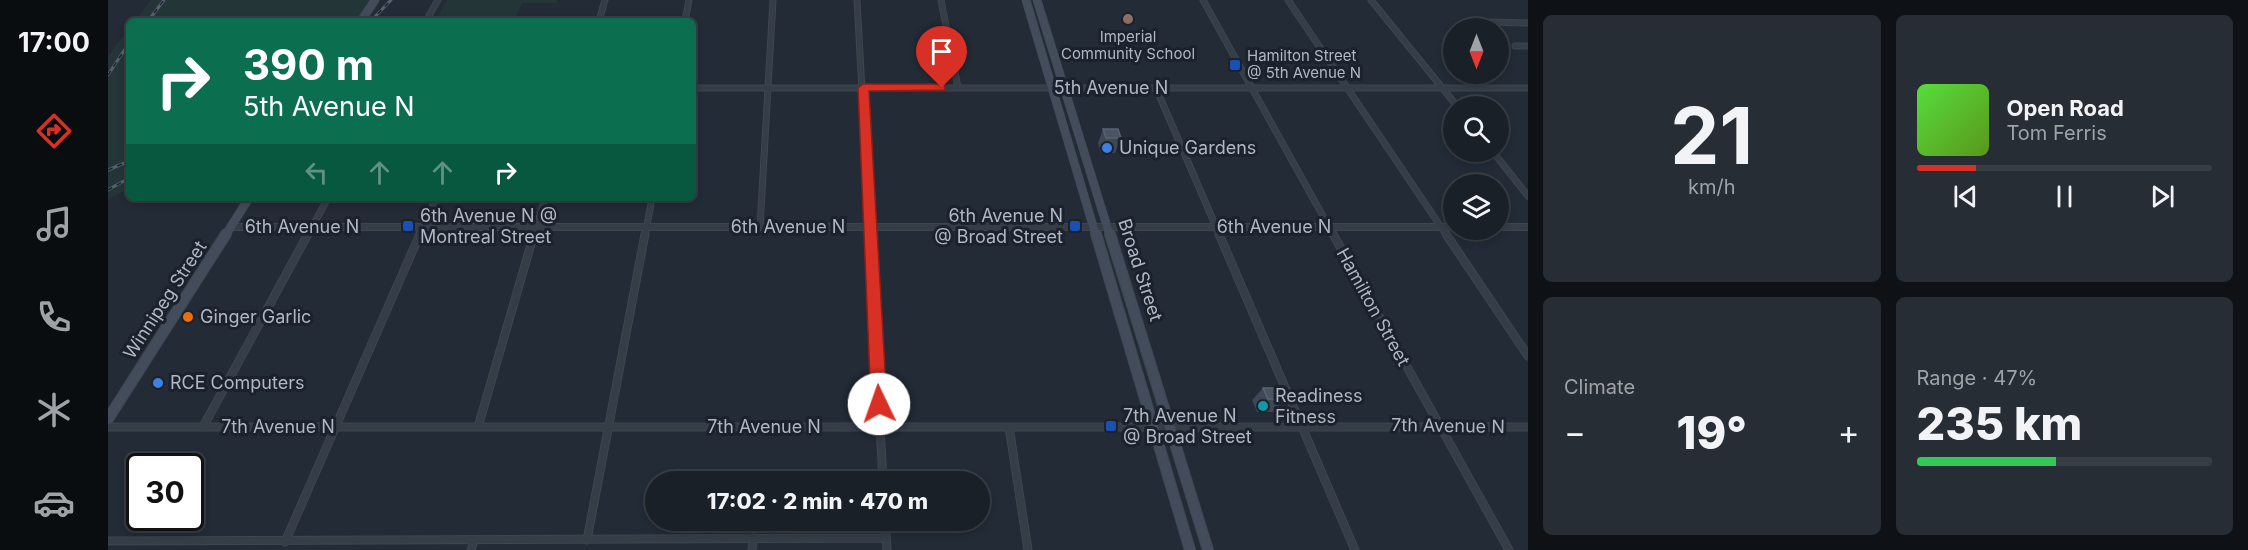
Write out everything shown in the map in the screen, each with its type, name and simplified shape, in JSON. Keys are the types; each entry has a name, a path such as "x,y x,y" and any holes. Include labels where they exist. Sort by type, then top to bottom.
{"main road":[{"path":"363,18 375,0"},
{"name":"Broad Street","path":"1026,0 1190,550"},
{"name":"Broad Street","path":"1037,0 1208,550"},
{"name":"Winnipeg Street","path":"108,419 247,201"}],"street":[{"path":"428,18 438,0"},
{"path":"600,18 605,0"},
{"path":"685,18 688,0"},
{"path":"760,227 773,0"},
{"path":"857,0 882,471"},
{"path":"941,0 958,88"},
{"name":"Hamilton Street","path":"1203,0 1509,550"},
{"path":"1288,0 1528,356"},
{"path":"1371,0 1449,96"},
{"path":"1509,22 1528,23"},
{"path":"1515,46 1528,46"},
{"name":"5th Avenue N","path":"696,88 1528,88"},
{"path":"1156,88 1218,227 1355,550"},
{"path":"1501,162 1528,196"},
{"path":"203,427 326,201"},
{"path":"285,542 435,201"},
{"path":"478,427 544,201"},
{"path":"587,540 651,201"},
{"name":"6th Avenue N","path":"230,227 1440,227"},
{"path":"1509,227 1528,227"},
{"name":"7th Avenue N","path":"108,427 1528,427"},
{"path":"1009,427 1028,550"},
{"path":"886,531 887,550"},
{"path":"108,540 285,542 886,537"},
{"path":"752,550 753,538"},
{"path":"471,550 474,540"},
{"path":"168,550 172,541"}],"shaded area":[{"path":"151,0 371,0 359,18 137,18"},
{"path":"447,0 558,0 557,3 522,3 515,18 437,18"},
{"path":"126,33 126,190 108,200 108,56"}],"building":[{"path":"1103,129 1118,129 1121,138 1106,138"},
{"path":"1263,388 1280,388 1285,399 1268,399"}],"railway":[{"path":"150,18 164,0"},
{"path":"374,18 391,0"},
{"path":"108,75 126,48"},
{"path":"108,170 126,162"},
{"path":"108,190 126,180"}],"place":[{"name":"Imperial Community School","path":"1128,19"},
{"name":"Hamilton Street @ 5th Avenue N","path":"1235,65"},
{"name":"Unique Gardens","path":"1107,148"},
{"name":"6th Avenue N @ Montreal Street","path":"408,226"},
{"name":"6th Avenue N @ Broad Street","path":"1075,226"},
{"name":"Ginger Garlic","path":"188,317"},
{"name":"RCE Computers","path":"158,383"},
{"name":"Readiness Fitness","path":"1263,406"},
{"name":"7th Avenue N @ Broad Street","path":"1111,426"}],"route":[{"path":"879,404 863,88 942,88"}]}
